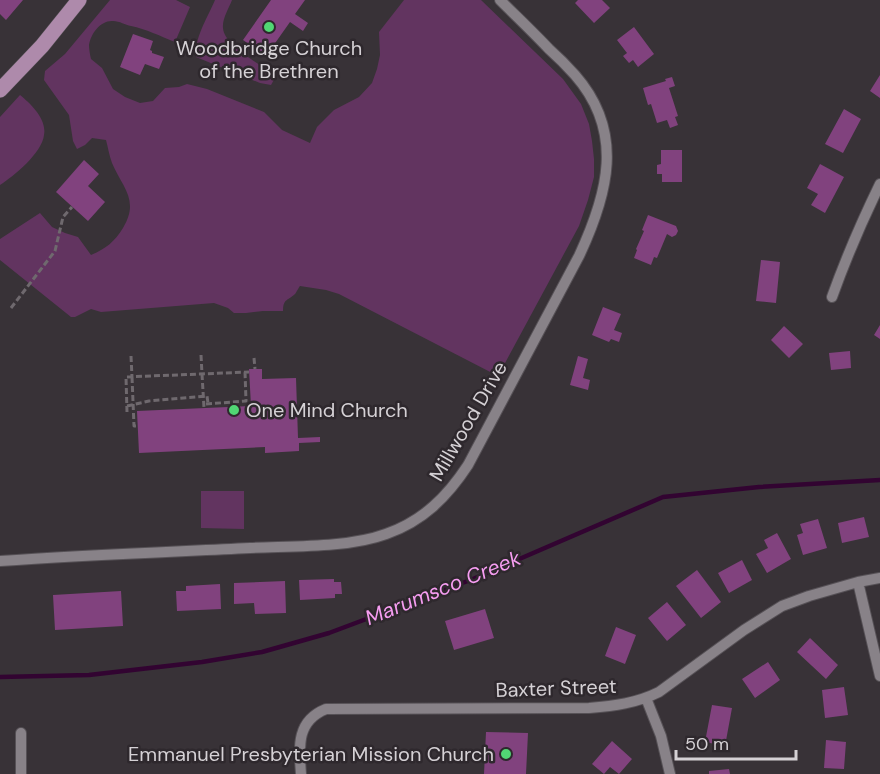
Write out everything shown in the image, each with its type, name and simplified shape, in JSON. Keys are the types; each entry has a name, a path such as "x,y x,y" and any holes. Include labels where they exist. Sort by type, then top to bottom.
{"main road":[{"path":"0,90 42,46 79,0"}],"street":[{"name":"Millwood Drive","path":"0,561 314,545 363,540 386,534 412,522 431,509 449,492 468,465 589,236 601,203 608,164 607,140 602,120 588,93 575,75 500,0"},
{"path":"832,297 861,223 880,184"},
{"name":"Baxter Street","path":"300,774 301,734 312,717 326,709 588,708 626,704 659,692 744,630 782,606 858,582 880,578"},
{"path":"858,582 880,676"},
{"path":"646,698 661,736 670,774"},
{"path":"21,733 21,774"}],"path":[{"path":"11,308 55,251 63,217 72,207"},
{"path":"201,355 204,408"},
{"path":"131,356 134,426 137,426"},
{"path":"255,358 255,369"},
{"path":"127,406 148,401 207,396 207,404 246,401 247,372 126,377 127,412"}],"shaded area":[{"path":"110,0 176,0 190,7 175,42 116,21 109,21 97,28 89,45 91,59 102,68 113,89 140,103 153,101 165,88 187,84 207,89 264,112 282,130 310,143 317,127 334,110 359,97 372,83 380,55 379,32 404,0 481,0 563,79 581,104 589,124 594,177 579,226 498,376 339,294 326,290 300,286 295,294 285,302 283,311 234,313 214,303 101,312 91,309 71,317 0,260 0,239 40,213 52,227 78,237 91,255 113,241 128,218 130,201 112,163 106,140 92,138 77,149 73,141 69,115 44,80 45,71 65,54"},
{"path":"215,0 232,0 224,21 225,35 245,55 276,76 271,85 260,83 196,57 199,35"},
{"path":"20,95 41,118 44,135 33,156 20,170 0,185 0,117"},
{"path":"201,491 244,491 244,529 201,528"}],"building":[{"path":"0,0 23,0 6,20 0,14"},
{"name":"Woodbridge Church of the Brethren","path":"271,0 305,0 295,14 308,23 303,31 290,22 266,56 243,40"},
{"path":"578,0 602,0 610,8 594,23 575,3"},
{"path":"634,27 654,54 638,67 633,60 629,63 623,56 627,53 617,40"},
{"path":"133,34 153,41 150,50 152,53 164,57 159,69 145,64 140,75 120,67"},
{"path":"880,75 880,98 870,91"},
{"path":"672,77 675,86 669,88 678,116 675,117 678,125 670,128 667,120 657,123 643,88"},
{"path":"844,109 861,119 843,153 825,144"},
{"path":"661,150 682,150 682,182 662,182 662,174 657,174 657,165 661,164"},
{"path":"84,160 99,174 88,186 105,202 88,221 56,192"},
{"path":"820,164 844,177 825,213 811,205 818,194 807,188"},
{"path":"648,215 676,226 678,231 672,237 667,234 657,258 654,257 651,265 634,258"},
{"path":"761,260 780,262 776,303 756,301"},
{"path":"603,307 621,314 614,330 622,333 619,342 611,339 609,342 592,335"},
{"path":"880,325 880,339 874,335"},
{"path":"784,326 803,344 789,358 771,340"},
{"path":"850,351 851,368 831,370 829,353"},
{"path":"578,356 588,359 583,378 590,380 588,390 570,385"},
{"name":"One Mind Church","path":"249,369 262,369 262,379 296,378 298,438 320,437 320,442 299,443 299,451 265,453 265,447 139,453 137,411 251,406"},
{"path":"864,517 869,537 842,543 838,523"},
{"path":"818,519 827,548 803,555 797,535 803,533 800,524"},
{"path":"777,533 791,559 767,573 756,554 768,548 764,540"},
{"path":"742,560 752,580 729,593 718,573"},
{"path":"697,570 721,602 701,618 676,586"},
{"path":"334,579 334,582 341,582 342,594 335,594 335,598 300,600 299,580"},
{"path":"285,581 286,613 255,614 254,603 234,604 234,583"},
{"path":"220,584 221,609 177,611 176,591 186,591 186,586"},
{"path":"121,591 123,626 55,630 53,595"},
{"path":"667,602 686,625 667,641 648,618"},
{"path":"485,609 494,638 454,650 445,621"},
{"path":"616,627 636,635 625,664 605,656"},
{"path":"810,638 838,665 826,679 797,652"},
{"path":"768,662 780,680 755,698 742,679"},
{"path":"844,687 848,715 825,718 822,690"},
{"path":"712,705 732,708 725,746 705,742"},
{"name":"Emmanuel Presbyterian Mission Church","path":"486,732 528,733 526,774 484,774"},
{"path":"826,740 846,742 844,769 824,768"},
{"path":"612,741 632,759 619,774 610,767 604,774 592,764"},
{"path":"729,769 730,774 709,774 709,771"}],"waterway":[{"name":"Marumsco Creek","path":"0,677 89,675 202,662 262,652 329,633 473,579 663,497 759,487 880,480"}],"place":[{"name":"Woodbridge Church of the Brethren","path":"269,27"},
{"name":"One Mind Church","path":"234,410"},
{"name":"Emmanuel Presbyterian Mission Church","path":"506,754"}]}
